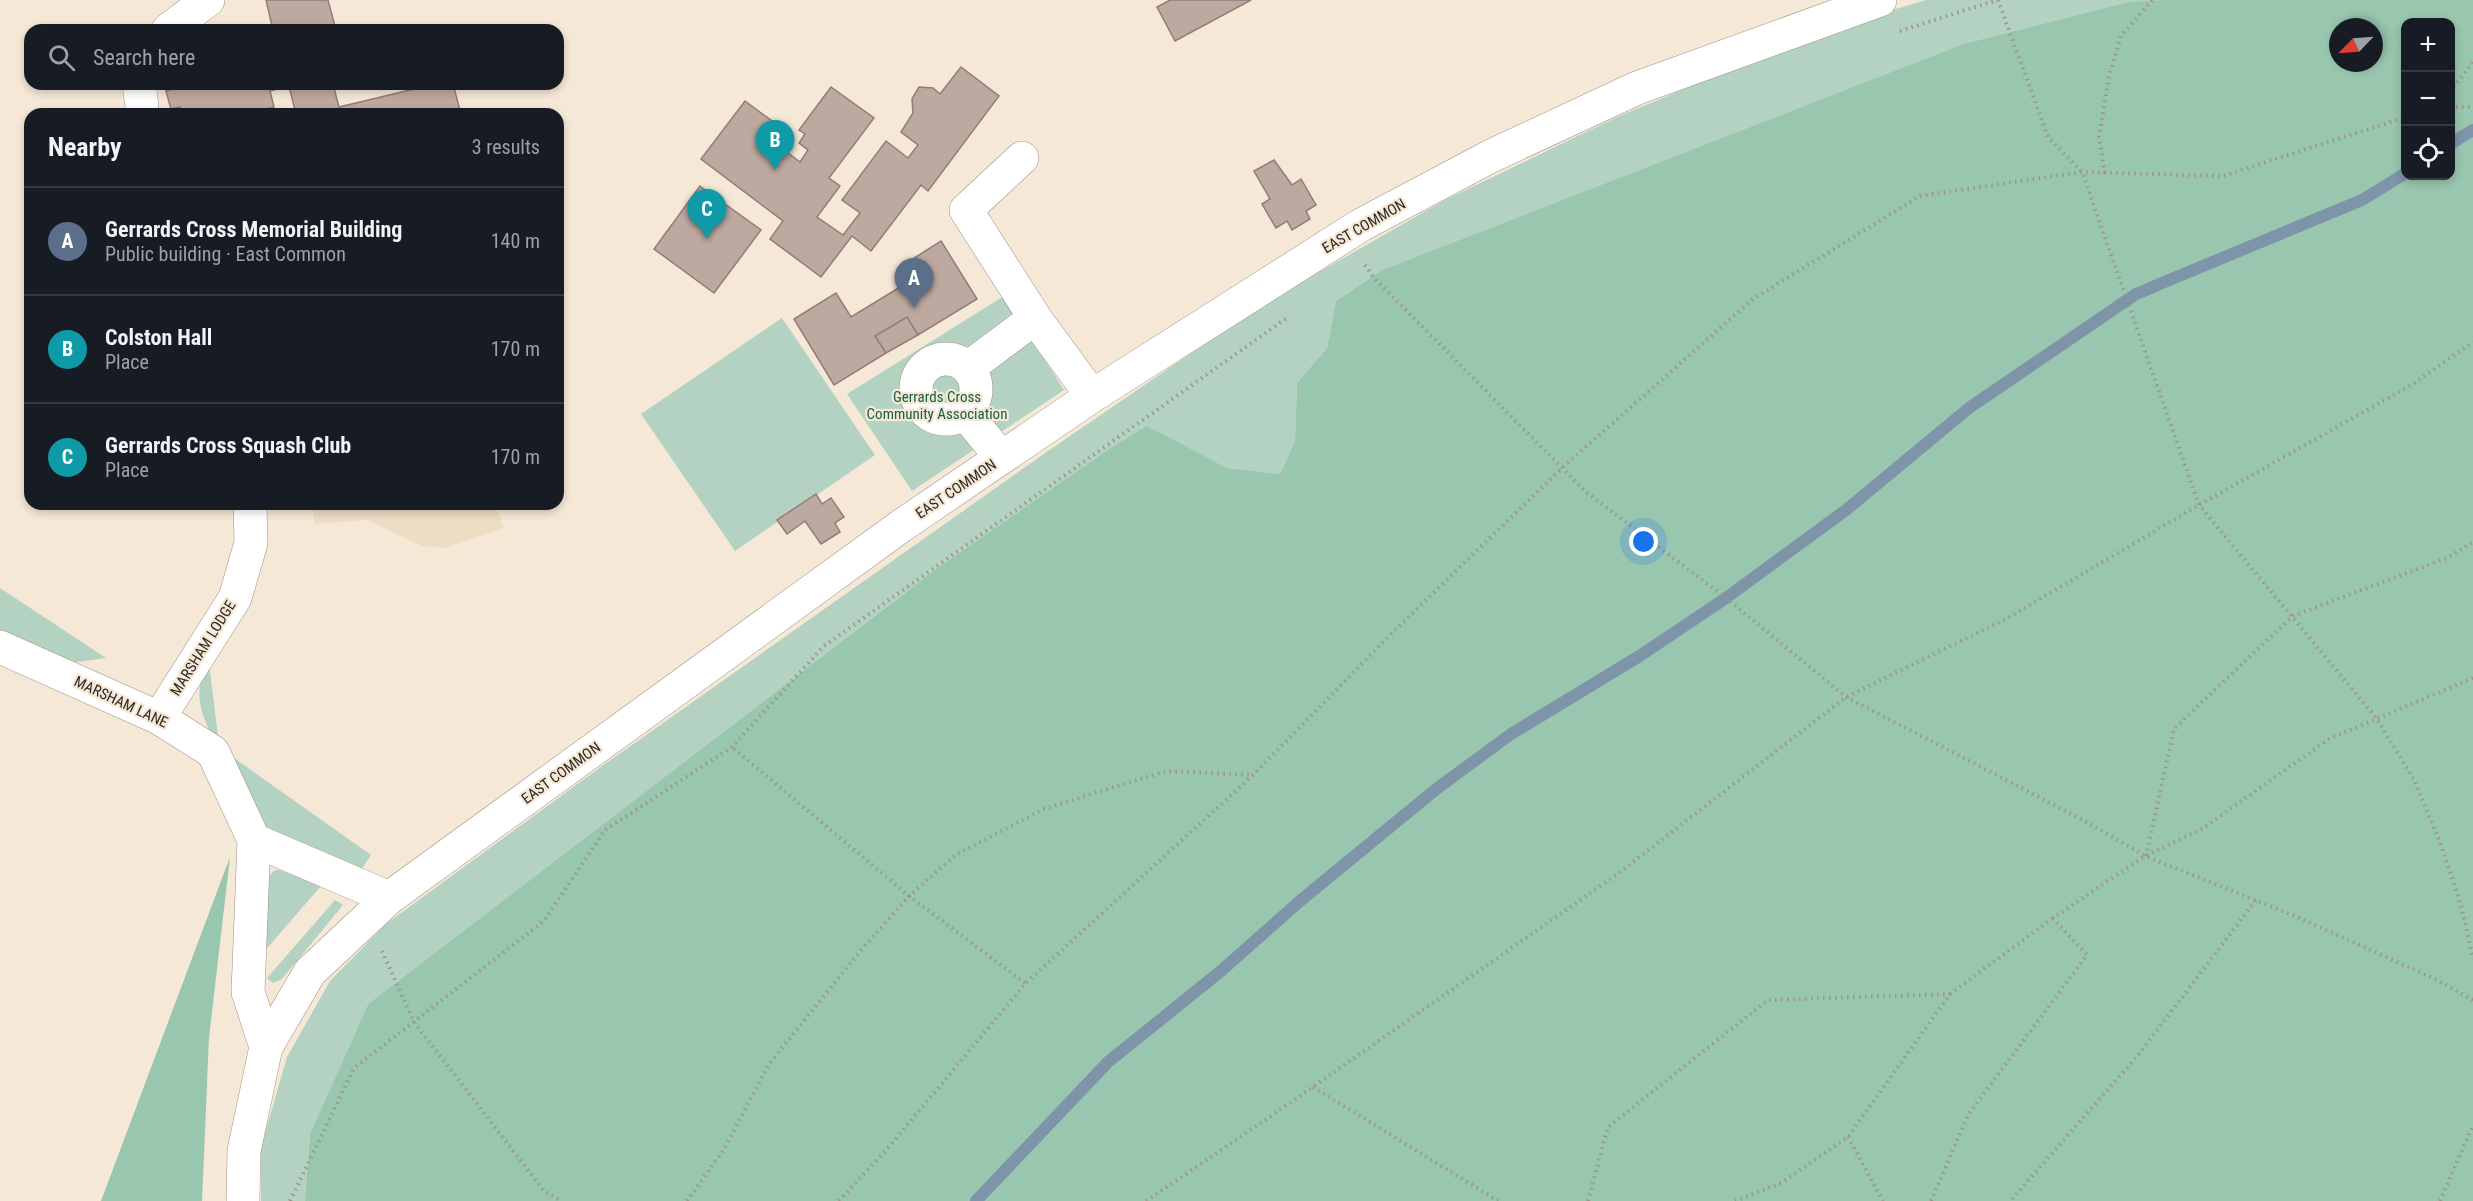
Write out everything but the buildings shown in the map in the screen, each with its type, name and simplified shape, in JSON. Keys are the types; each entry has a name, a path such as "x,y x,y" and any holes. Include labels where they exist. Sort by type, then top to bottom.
{"street":[{"path":"176,24 208,0"},
{"name":"EAST COMMON","path":"243,1201 244,1151 267,1047 310,972 378,908 901,526 1092,396 1361,225 1491,156 1636,88 1880,0"},
{"path":"1022,158 966,210 1035,318 1092,396"},
{"path":"968,368 1035,318"},
{"path":"942,359 960,362 968,368 974,376 976,396 965,413 956,418 936,417 921,404 916,385 924,368 942,359"},
{"path":"965,413 1001,458"},
{"name":"MARSHAM LODGE","path":"159,718 235,597 251,543 250,510"},
{"name":"MARSHAM LANE","path":"0,647 159,718 213,753 254,840"},
{"path":"267,1047 248,992 254,840 378,908"}],"path":[{"path":"1896,32 1998,0 2048,137 2082,172 2199,505 2377,719 2413,778 2440,842 2461,905 2473,959"},
{"path":"2105,173 2099,137 2109,76 2121,36 2152,0"},
{"path":"2455,87 2473,62"},
{"path":"2455,106 2473,107"},
{"path":"839,1201 888,1148 1025,984 1253,775 1390,635 1562,468 1753,299 1920,196 2082,172 2223,176 2401,119"},
{"path":"1361,225 1365,265 1375,279 1586,492 1726,597 1846,697 2083,820 2145,856 2256,900 2435,980 2473,1000"},
{"path":"1357,271 1376,260"},
{"path":"290,1201 354,1068 544,921 605,830 732,747 824,646 1293,314"},
{"path":"1146,1201 1314,1087 1619,873 1846,697 2006,619 2199,505 2413,384 2473,342"},
{"path":"2145,856 2174,729 2293,616 2447,558 2473,542"},
{"path":"1735,1201 1781,1183 1848,1137 1950,994 2053,918 2145,856 2202,829 2329,739 2473,678"},
{"path":"732,747 909,896 1025,984"},
{"path":"687,1201 724,1149 769,1064 909,896 957,854 1044,809 1166,771 1253,775"},
{"path":"2010,1200 2139,1054 2256,900"},
{"path":"378,908 414,1022 544,1191 562,1201"},
{"path":"1931,1201 1968,1115 2087,955 2053,918"},
{"path":"1588,1201 1608,1127 1768,1000 1950,994"},
{"path":"1314,1087 1498,1201"},
{"path":"2440,1201 2473,1125"},
{"path":"1848,1137 1883,1201"}],"shaded area":[{"path":"313,510 497,510 504,528 444,548 422,546 367,520 314,524"}],"green space":[{"path":"1926,0 2159,0 2128,2 1963,44 1382,270 1336,301 1327,348 1297,383 1295,441 1280,474 1227,468 1147,427 1109,449 939,567 368,1004 310,1134 305,1201 261,1201 261,1147 287,1057 330,981 386,924 598,769 1048,451 1263,304 1445,200 1617,117 1825,30"},
{"path":"2159,0 2473,0 2473,1201 305,1201 310,1134 368,1004 939,567 1109,449 1147,426 1227,468 1280,474 1295,441 1297,383 1327,348 1336,301 1382,270 1963,44 2128,2"},
{"name":"Gerrards Cross Community Association","path":"1004,296 1064,390 912,491 847,394"},
{"path":"782,318 875,455 735,551 641,414"},
{"path":"0,588 106,658 63,664 0,636"},
{"path":"209,663 218,736 211,734 203,716 200,699 201,682"},
{"path":"234,758 371,855 359,873 293,853 256,819 236,770"},
{"path":"230,857 209,1038 202,1201 101,1201"},
{"path":"275,870 321,886 262,954 268,877"},
{"path":"335,900 343,905 282,979 273,983 267,978"}],"waterway":[{"path":"2455,141 2473,130"},
{"path":"2150,288 2362,200 2401,176"},
{"path":"976,1201 1108,1062 1221,971 1300,901 1435,790 1511,734 1638,657 1726,598 1846,510 1969,408 2136,294 2156,286"}],"place":[{"name":"Colston Hall","path":"775,170"},
{"name":"Gerrards Cross Squash Club","path":"707,239"},
{"name":"Gerrards Cross Memorial Building","path":"914,308"}]}
